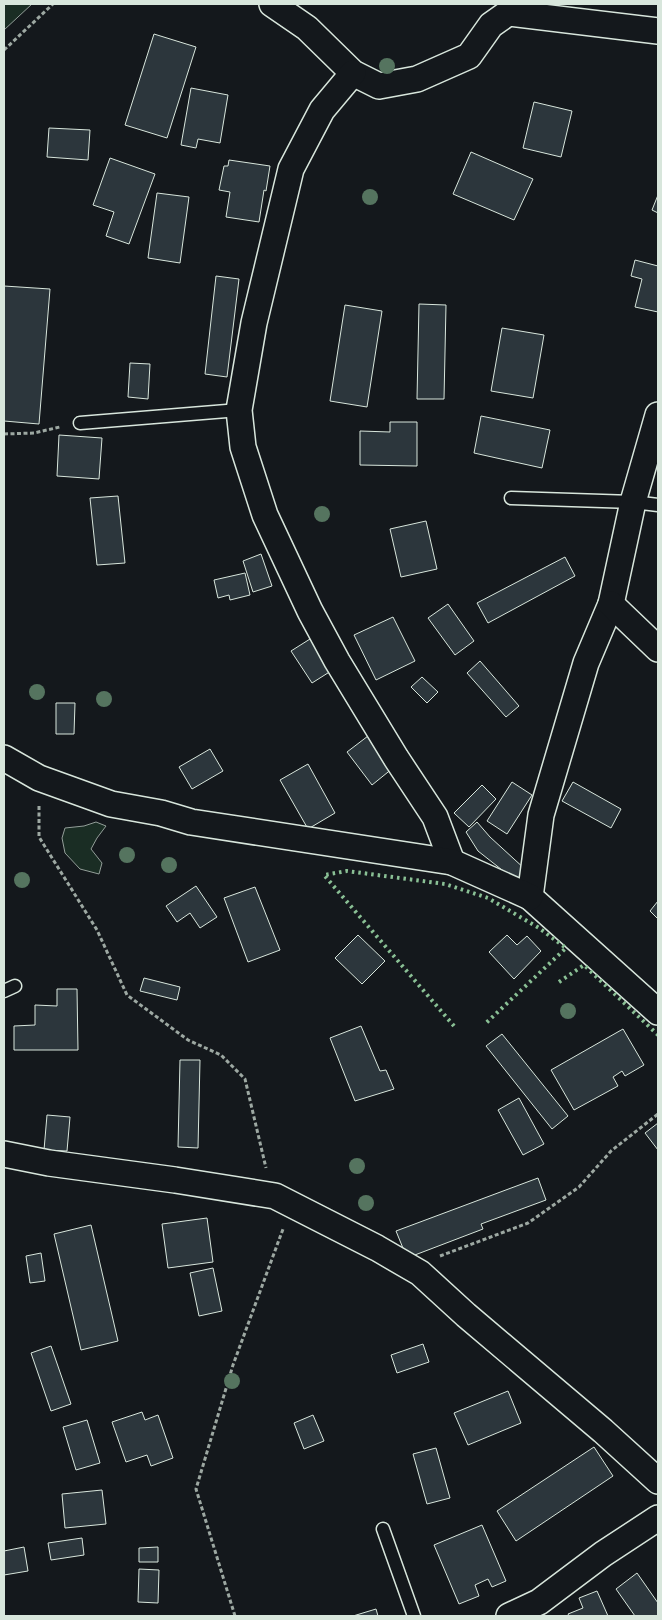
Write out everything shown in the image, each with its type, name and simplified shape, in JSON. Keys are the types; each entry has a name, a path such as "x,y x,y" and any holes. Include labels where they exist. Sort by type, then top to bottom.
{"street":[{"path":"272,4 307,28 353,73 379,86 417,79 469,56 491,25 510,8 658,31"},
{"path":"353,73 322,110 292,169 254,323 239,410 243,447 265,515 310,611 396,758 435,816 452,862"},
{"path":"530,897 541,815 586,663 611,604 633,502 658,415"},
{"path":"611,604 658,649"},
{"path":"4,758 40,778 112,804 160,812 191,822 452,862 530,897 658,1012"},
{"path":"4,1154 49,1163 275,1196 377,1248 420,1273 658,1481"},
{"path":"509,1616 539,1602 603,1554 658,1518"}],"lane":[{"path":"80,422 239,410"},
{"path":"511,498 633,502 658,505"},
{"path":"383,1529 414,1616"}],"path":[{"path":"4,50 53,4"},
{"path":"4,434 34,433 80,422"},
{"path":"40,778 39,837 97,930 127,995 188,1040 221,1055 245,1078 265,1165 283,1228 233,1365 196,1489 235,1616"},
{"path":"410,1267 528,1223 579,1187 611,1151 658,1114"}],"green space":[{"path":"4,4 32,4 4,30"},
{"path":"96,822 106,826 91,849 102,863 99,874 80,869 65,853 62,838 65,828 84,826"}],"building":[{"path":"154,34 196,47 167,138 125,125"},
{"path":"191,88 228,95 220,143 198,139 196,148 181,145"},
{"path":"534,102 572,111 561,157 523,148"},
{"path":"49,128 90,130 88,160 47,157"},
{"path":"471,152 533,179 514,220 453,194"},
{"path":"110,158 155,174 129,244 106,236 114,212 93,205"},
{"path":"229,160 270,166 259,222 226,217 230,192 219,190 224,166 228,166"},
{"path":"157,193 189,197 180,263 148,258"},
{"path":"658,195 658,213 652,210"},
{"path":"635,260 658,266 658,312 635,307 642,279 631,276"},
{"path":"216,276 239,279 227,377 205,374"},
{"path":"4,286 50,289 39,424 4,421"},
{"path":"419,304 446,305 444,399 417,399"},
{"path":"345,305 382,311 367,407 330,401"},
{"path":"502,328 544,335 533,398 491,391"},
{"path":"130,363 150,364 148,399 128,397"},
{"path":"481,416 550,430 542,468 474,453"},
{"path":"390,422 417,422 417,466 360,465 360,431 390,432"},
{"path":"59,435 102,438 99,479 57,476"},
{"path":"118,496 125,563 97,565 90,498"},
{"path":"426,521 437,569 401,577 390,529"},
{"path":"261,554 272,586 253,592 243,561"},
{"path":"565,557 575,576 488,623 477,603"},
{"path":"245,573 250,595 230,600 229,595 218,598 214,580"},
{"path":"448,604 474,641 455,655 428,618"},
{"path":"393,617 415,661 376,680 354,635"},
{"path":"310,639 331,671 312,683 291,651"},
{"path":"480,661 519,706 506,717 467,673"},
{"path":"422,677 438,692 427,703 411,687"},
{"path":"56,703 75,703 74,734 56,734"},
{"path":"368,736 393,768 372,785 347,752"},
{"path":"210,749 223,771 192,789 179,767"},
{"path":"308,764 335,813 308,829 280,780"},
{"path":"512,782 532,795 507,834 487,821"},
{"path":"573,782 621,809 611,828 562,801"},
{"path":"482,785 496,799 469,827 454,813"},
{"path":"477,822 490,837 526,870 516,881 478,851 466,832"},
{"path":"196,886 217,917 200,928 190,913 177,922 166,906"},
{"path":"255,887 280,950 248,962 224,898"},
{"path":"658,901 658,919 650,911"},
{"path":"358,935 385,961 362,984 335,958"},
{"path":"507,935 517,945 527,936 541,951 514,979 489,952"},
{"path":"144,978 180,987 177,1000 140,991"},
{"path":"57,989 77,989 78,1050 14,1050 14,1026 35,1025 35,1005 57,1006"},
{"path":"361,1026 380,1071 386,1070 394,1089 355,1101 330,1038"},
{"path":"623,1029 644,1065 625,1076 622,1071 613,1077 618,1086 574,1110 551,1070"},
{"path":"502,1034 568,1116 552,1129 486,1046"},
{"path":"180,1060 200,1060 198,1148 178,1147"},
{"path":"519,1098 544,1144 523,1155 498,1110"},
{"path":"47,1115 70,1117 67,1151 44,1150"},
{"path":"658,1123 658,1150 645,1133"},
{"path":"538,1178 546,1200 481,1224 483,1229 407,1258 396,1231"},
{"path":"207,1218 213,1262 168,1268 162,1224"},
{"path":"91,1225 118,1341 81,1350 54,1234"},
{"path":"41,1253 45,1281 30,1283 26,1256"},
{"path":"213,1268 222,1311 199,1316 190,1273"},
{"path":"423,1344 429,1362 397,1373 391,1355"},
{"path":"51,1346 71,1404 51,1411 31,1353"},
{"path":"508,1391 521,1423 468,1445 454,1413"},
{"path":"142,1412 145,1420 158,1415 173,1458 151,1466 147,1455 126,1462 112,1422"},
{"path":"313,1415 324,1441 304,1449 294,1423"},
{"path":"87,1420 100,1463 76,1470 63,1427"},
{"path":"594,1447 613,1476 516,1541 497,1511"},
{"path":"436,1448 450,1498 427,1504 413,1454"},
{"path":"102,1490 106,1524 65,1528 62,1494"},
{"path":"482,1525 506,1581 492,1587 488,1579 475,1585 479,1596 459,1604 434,1545"},
{"path":"82,1538 84,1555 51,1560 48,1543"},
{"path":"24,1547 28,1571 4,1575 4,1551"},
{"path":"158,1547 158,1562 139,1562 139,1548"},
{"path":"139,1569 159,1570 158,1603 138,1602"},
{"path":"637,1573 658,1603 658,1616 635,1616 616,1589"},
{"path":"597,1591 608,1616 569,1616 568,1614 583,1608 579,1598"},
{"path":"376,1609 378,1616 353,1616"}],"hedge":[{"path":"454,1026 324,875 347,871 445,884 488,898 539,928 566,948 485,1024"},
{"path":"559,982 584,965 658,1035"}]}
